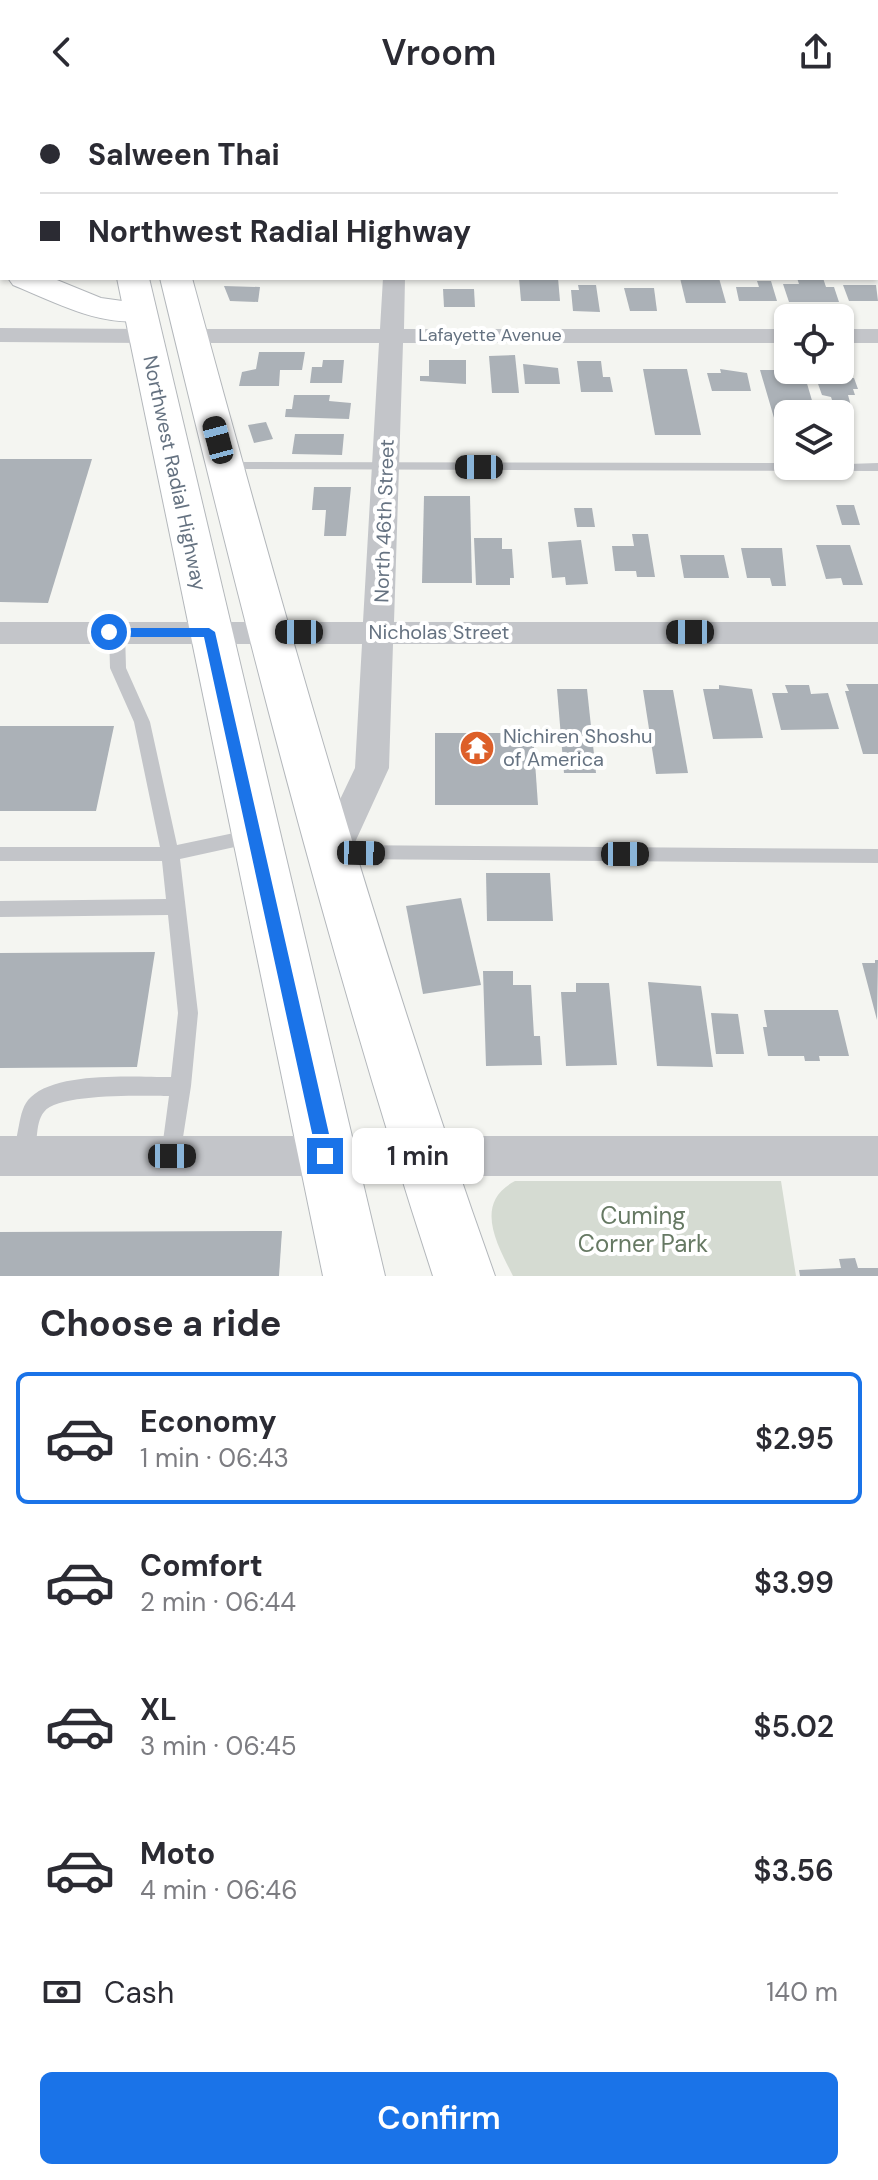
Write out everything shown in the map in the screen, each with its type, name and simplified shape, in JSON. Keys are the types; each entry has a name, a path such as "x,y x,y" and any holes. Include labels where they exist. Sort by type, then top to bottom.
{"main road":[{"path":"29,280 95,307 139,309"},
{"path":"177,280 267,632 423,1156 464,1276"},
{"name":"Northwest Radial Highway","path":"139,309 353,1274"}],"street":[{"name":"North 46th Street","path":"333,852 372,768 394,280"},
{"path":"0,335 139,309"},
{"name":"Lafayette Avenue","path":"191,336 774,336"},
{"path":"854,336 878,336"},
{"name":"Nicholas Street","path":"0,633 878,633"},
{"path":"12,1156 325,1156"},
{"path":"423,1156 878,1156"}],"lane":[{"path":"225,466 878,467"},
{"path":"117,632 118,668 142,722 170,854 188,1013 172,1156"},
{"path":"0,854 170,854 255,836"},
{"path":"333,852 878,856"},
{"path":"0,909 176,907"},
{"path":"12,1156 34,1106 47,1095 71,1090 181,1086"}],"green space":[{"name":"Cuming Corner Park","path":"515,1181 781,1181 796,1276 513,1276 496,1238 492,1212 502,1190"}],"building":[{"path":"519,280 558,280 560,301 521,301"},
{"path":"680,280 720,280 726,303 686,303"},
{"path":"798,280 824,280 826,287 834,287 839,302 789,302 783,284 799,284"},
{"path":"757,281 771,281 777,301 739,301 736,287 759,287"},
{"path":"578,285 596,285 600,312 573,311 571,290 579,290"},
{"path":"843,285 876,285 878,301 849,301"},
{"path":"224,286 260,287 258,302 230,301"},
{"path":"624,288 654,288 657,311 630,311"},
{"path":"443,289 474,289 475,307 444,307"},
{"path":"259,352 305,352 302,370 280,370 279,386 239,386 242,372 256,369"},
{"path":"515,355 519,393 492,393 489,356"},
{"path":"323,360 344,360 342,383 310,383 312,367 322,367"},
{"path":"429,360 466,360 466,384 420,381 420,376 429,376"},
{"path":"577,361 601,361 603,377 610,377 613,392 581,392"},
{"path":"523,364 558,368 560,384 525,384"},
{"path":"643,369 687,369 701,435 655,435"},
{"path":"720,369 747,373 751,391 712,391 707,373 721,373"},
{"path":"760,370 774,370 774,384 807,384 812,400 774,400 774,418"},
{"path":"854,378 858,389 853,389 855,395 848,395 849,400 832,400 822,395 818,384 854,384"},
{"path":"294,395 330,395 329,401 351,403 349,419 285,417 286,409 292,409"},
{"path":"266,422 273,439 254,443 248,425"},
{"path":"295,434 344,434 342,455 292,454"},
{"path":"0,459 92,459 48,603 0,602"},
{"path":"314,487 351,487 346,536 324,536 326,510 312,510"},
{"path":"424,496 470,496 472,583 422,583"},
{"path":"836,505 854,505 860,525 842,525"},
{"path":"574,508 592,508 595,527 577,527"},
{"path":"632,534 648,534 655,577 637,577 636,571 615,571 612,546 634,546"},
{"path":"474,538 502,538 502,549 512,549 514,578 510,578 510,585 476,585"},
{"path":"581,540 588,584 566,585 565,577 552,578 548,542"},
{"path":"816,545 850,545 863,585 843,585 841,578 826,579"},
{"path":"741,548 782,548 786,586 772,586 770,578 747,578"},
{"path":"680,555 724,555 729,578 684,578"},
{"path":"846,684 878,684 878,754 863,754 845,691 849,691"},
{"path":"719,685 752,689 763,738 713,739 703,689 719,689"},
{"path":"785,685 809,685 811,694 828,693 839,729 781,730 772,693 788,693"},
{"path":"557,689 587,689 596,773 564,773"},
{"path":"643,690 673,690 688,773 656,774"},
{"path":"0,726 114,726 96,811 0,811"},
{"path":"435,733 533,733 538,805 435,805"},
{"path":"486,873 550,873 553,921 487,921"},
{"path":"461,898 481,985 423,994 406,906"},
{"path":"155,952 137,1067 0,1068 0,953"},
{"path":"878,960 877,1020 862,963 875,963"},
{"path":"483,971 513,971 513,985 531,985 534,1036 540,1036 542,1065 486,1066"},
{"path":"648,982 701,986 713,1067 657,1066"},
{"path":"576,983 609,983 617,1065 566,1066 561,992 576,992"},
{"path":"764,1010 838,1010 849,1056 819,1056 820,1061 805,1061 804,1056 768,1056 763,1027 767,1027"},
{"path":"711,1013 738,1014 744,1054 716,1054"},
{"path":"282,1231 279,1276 0,1276 0,1232"},
{"path":"855,1258 858,1268 878,1268 878,1276 800,1276 799,1270 841,1268 839,1259"}],"place":[{"name":"Nichiren Shoshu of America","path":"477,748"}],"route":[{"path":"109,632 209,632 325,1156"}]}
